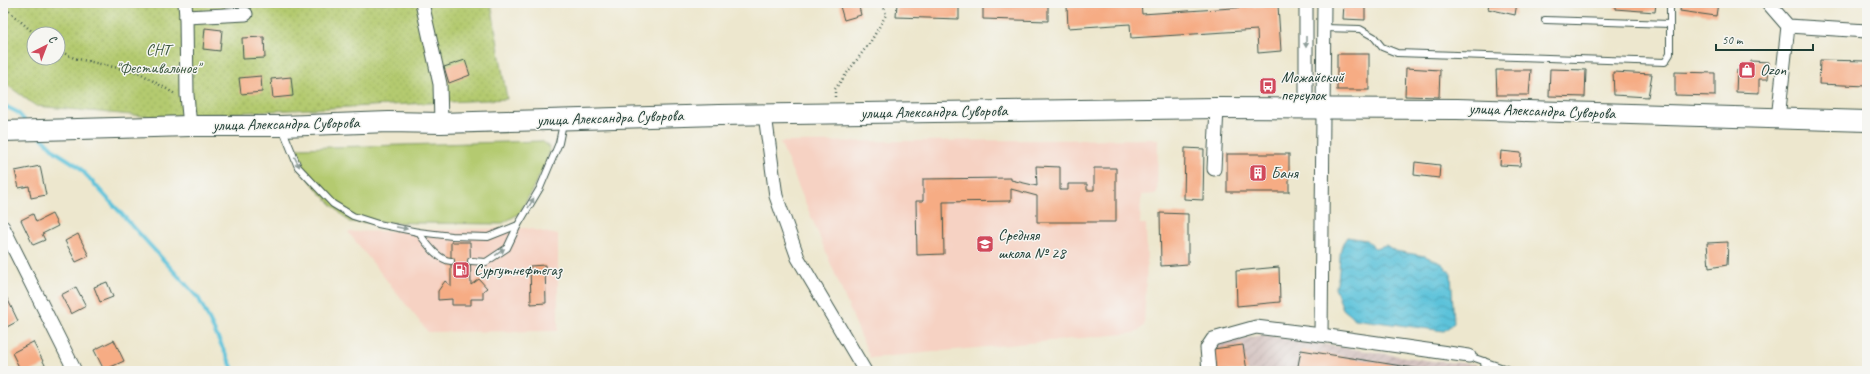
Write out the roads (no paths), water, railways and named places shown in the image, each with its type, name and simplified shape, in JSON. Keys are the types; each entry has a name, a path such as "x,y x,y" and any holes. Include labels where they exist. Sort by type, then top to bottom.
{"main road":[{"name":"улица Александра Суворова","path":"3,131 190,126 281,126 389,122 441,123 719,115 1217,108 1457,108 1867,121"}],"street":[{"path":"185,3 190,126"},
{"path":"422,3 440,84 441,123"},
{"path":"1306,3 1314,108 1321,334"},
{"path":"1314,108 1324,28 1324,3"},
{"path":"1768,3 1788,26 1867,31"},
{"path":"186,17 246,14"},
{"path":"1778,119 1788,26"},
{"path":"1214,169 1217,108"},
{"path":"765,115 776,196 798,258 865,371"},
{"path":"3,227 74,371"},
{"path":"1209,371 1207,348 1213,339 1256,327 1321,334 1469,356"}],"lane":[{"path":"1324,28 1360,29 1374,37 1382,47 1397,54 1654,63 1665,62 1670,54 1670,3"},
{"path":"1545,20 1670,24"},
{"path":"471,261 486,262 506,248 540,188 559,143 564,120"},
{"path":"281,126 298,167 333,204 353,216 378,224 418,232 452,236 488,237 518,225"},
{"path":"418,232 427,244 446,260 451,261"},
{"path":"1469,356 1512,371"},
{"path":"1484,361 1485,371"}],"water":[{"path":"1347,237 1366,240 1375,248 1386,245 1395,251 1425,256 1443,264 1451,274 1454,323 1444,331 1355,319 1343,309 1335,288 1339,275 1341,249"}],"waterway":[{"path":"3,105 17,112 27,123"},
{"path":"41,137 56,152 78,166 199,299 234,371"}],"place":[{"name":"Ozon","path":"1747,70"},
{"name":"Можайский переулок","path":"1268,86"},
{"name":"Баня","path":"1258,173"},
{"name":"Средняя школа № 28","path":"985,244"},
{"name":"Сургутнефтегаз","path":"461,270"}],"park label":[{"name":"СНТ \"Фестивальное\"","path":"158,59"}]}
